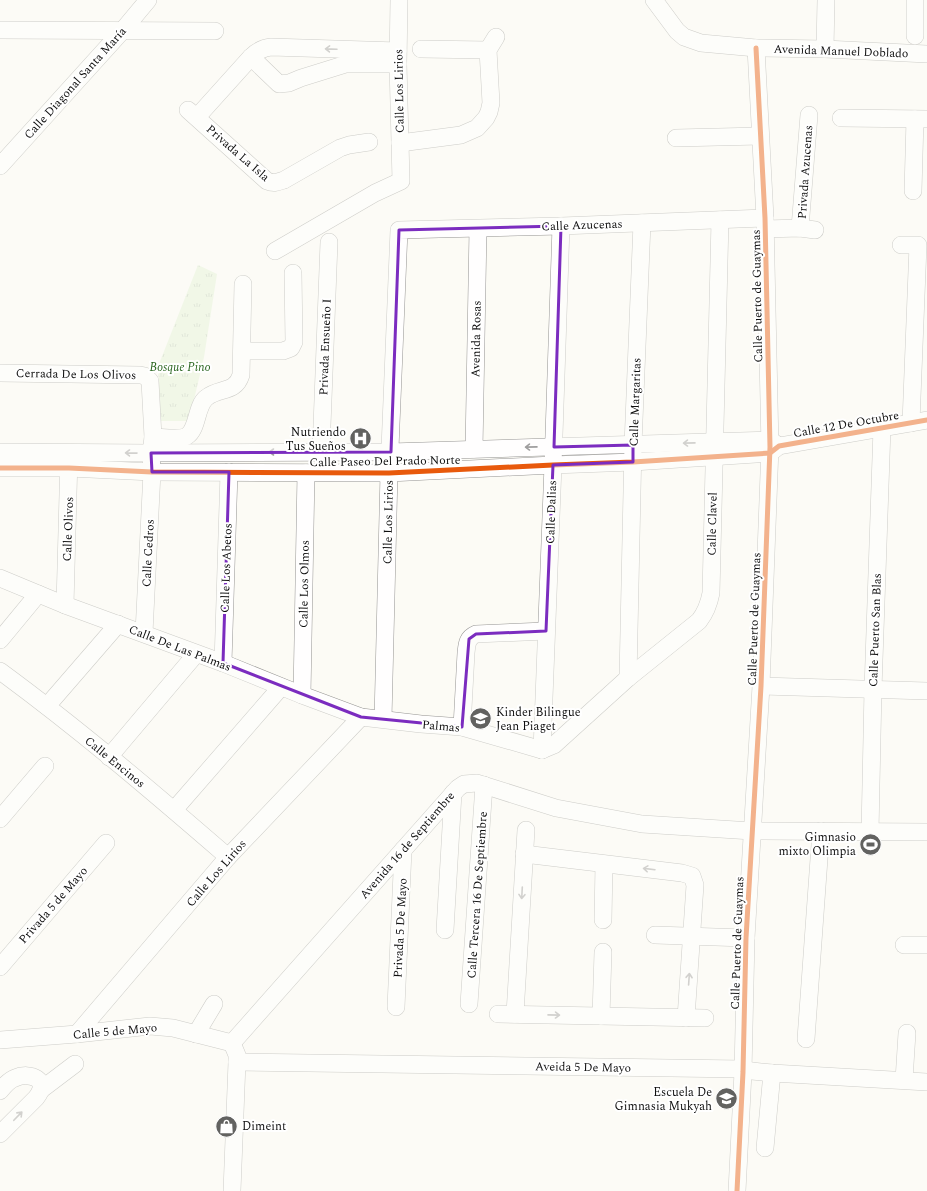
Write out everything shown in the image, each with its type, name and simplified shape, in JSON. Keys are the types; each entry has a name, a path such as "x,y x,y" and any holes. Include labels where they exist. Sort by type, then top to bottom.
{"street":[{"name":"Calle Diagonal Santa María","path":"0,166 123,30 148,0"},
{"name":"Calle Los Lirios","path":"275,251 375,193 401,181 398,58 399,0"},
{"path":"824,49 826,0"},
{"path":"914,36 915,0"},
{"name":"Avenida Manuel Doblado","path":"661,2 677,31 692,40 701,43 756,48 824,49 927,54"},
{"path":"0,30 214,31"},
{"path":"400,143 461,135 477,128 489,112 491,103 492,43 421,49"},
{"name":"Privada La Isla","path":"369,142 340,148 284,180 274,183 267,181 192,113 260,49 271,47 353,56 398,58"},
{"name":"Calle Puerto de Guaymas","path":"737,1191 743,1069 746,938 773,446 765,223 756,48"},
{"name":"Privada La Isla","path":"250,57 279,84 290,83 334,67 353,56"},
{"name":"Privada Azucenas","path":"808,229 809,115"},
{"path":"842,118 921,119 913,191"},
{"path":"676,138 760,136"},
{"name":"Calle Azucenas","path":"399,230 478,229 720,220 765,223 808,229"},
{"name":"Calle Clavel","path":"542,750 554,745 628,678 699,621 705,614 711,593 720,220"},
{"name":"Calle Margaritas","path":"628,678 633,445 642,223"},
{"name":"Calle Dalias","path":"542,750 561,226"},
{"name":"Avenida Rosas","path":"474,448 478,229"},
{"name":"Calle Los Lirios","path":"383,719 389,473 399,230"},
{"name":"Privada Ensueño I","path":"321,452 330,242"},
{"path":"900,245 918,245 919,421"},
{"path":"242,351 283,351 288,350 293,346 293,273"},
{"path":"152,445 188,436 200,407 206,397 233,387 236,384 241,375 243,284"},
{"name":"Cerrada De Los Olivos","path":"0,373 145,376 150,381 152,472"},
{"name":"Calle 12 De Octubre","path":"773,446 919,421"},
{"name":"Calle Puerto San Blas","path":"870,832 873,689 882,428"},
{"name":"Calle Paseo Del Prado Norte","path":"0,468 69,460 152,445 321,452 391,452 474,448 633,445 714,450"},
{"name":"Calle Paseo Del Prado Norte","path":"0,452 152,472 389,473 633,462 714,450 773,446"},
{"name":"Calle Olivos","path":"65,605 69,460"},
{"name":"Calle Cedros","path":"144,634 152,472"},
{"name":"Calle Los Abetos","path":"223,663 229,472"},
{"name":"Calle Los Olmos","path":"302,695 306,473"},
{"name":"Calle De Las Palmas","path":"0,578 65,605 223,663 281,687 361,717"},
{"path":"0,640 38,594"},
{"path":"47,706 118,624"},
{"path":"462,727 466,648 469,639 476,634 546,631"},
{"path":"109,757 196,654"},
{"name":"Calle Encinos","path":"0,671 47,706 174,810 228,857"},
{"path":"761,686 927,691"},
{"path":"174,810 281,687"},
{"name":"Calle Los Lirios","path":"77,1034 228,857 361,717"},
{"name":"Palmas","path":"361,717 462,727 542,750"},
{"path":"0,819 45,766"},
{"name":"Avenida 16 de Septiembre","path":"232,1043 453,793 464,784 470,782 556,808 642,824 752,831 927,832"},
{"name":"Calle Tercera 16 De Septiembre","path":"469,1004 484,785"},
{"path":"445,930 453,793"},
{"path":"526,830 507,1014 705,1018"},
{"path":"806,1039 821,831"},
{"name":"Privada 5 de Mayo","path":"0,967 106,844"},
{"name":"Privada 5 De Mayo","path":"396,1007 403,850"},
{"path":"524,854 682,873 692,876 694,885 692,936 686,1018"},
{"path":"603,920 604,864"},
{"path":"655,935 746,938"},
{"path":"904,945 927,945"},
{"path":"601,1016 603,952"},
{"path":"196,1034 214,1004"},
{"name":"Calle 5 de Mayo","path":"0,1040 150,1026 173,1028 232,1043"},
{"path":"904,1080 907,1033"},
{"path":"232,1043 237,1062 232,1191"},
{"name":"Aveida 5 De Mayo","path":"237,1062 743,1069 752,1072 772,1074 927,1082"},
{"path":"0,1134 36,1098 42,1089 75,1064"},
{"path":"766,1148 772,1074"},
{"path":"5,1085 21,1076 33,1077 42,1085 42,1089"}],"highlighted area":[{"path":"561,226 554,447 633,445 633,462 553,465 546,631 476,634 469,639 462,727 361,717 223,663 229,472 152,472 151,453 391,452 399,230"}],"green space":[{"name":"Bosque Pino","path":"198,265 217,274 204,357 189,421 157,421 159,364"}],"cycle path":[{"path":"737,1191 743,1072 746,938 761,686 770,447 765,218 756,48"},
{"path":"0,468 69,468 152,472 389,473 633,462 770,453 779,446 927,420"}],"place":[{"name":"Nutriendo Tus Sueños","path":"361,439"},
{"name":"Kinder Bilingue Jean Piaget","path":"480,719"},
{"name":"Gimnasio mixto Olimpia","path":"871,844"},
{"name":"Escuela De Gimnasia Mukyah","path":"727,1099"},
{"name":"Dimeint","path":"226,1126"}]}
